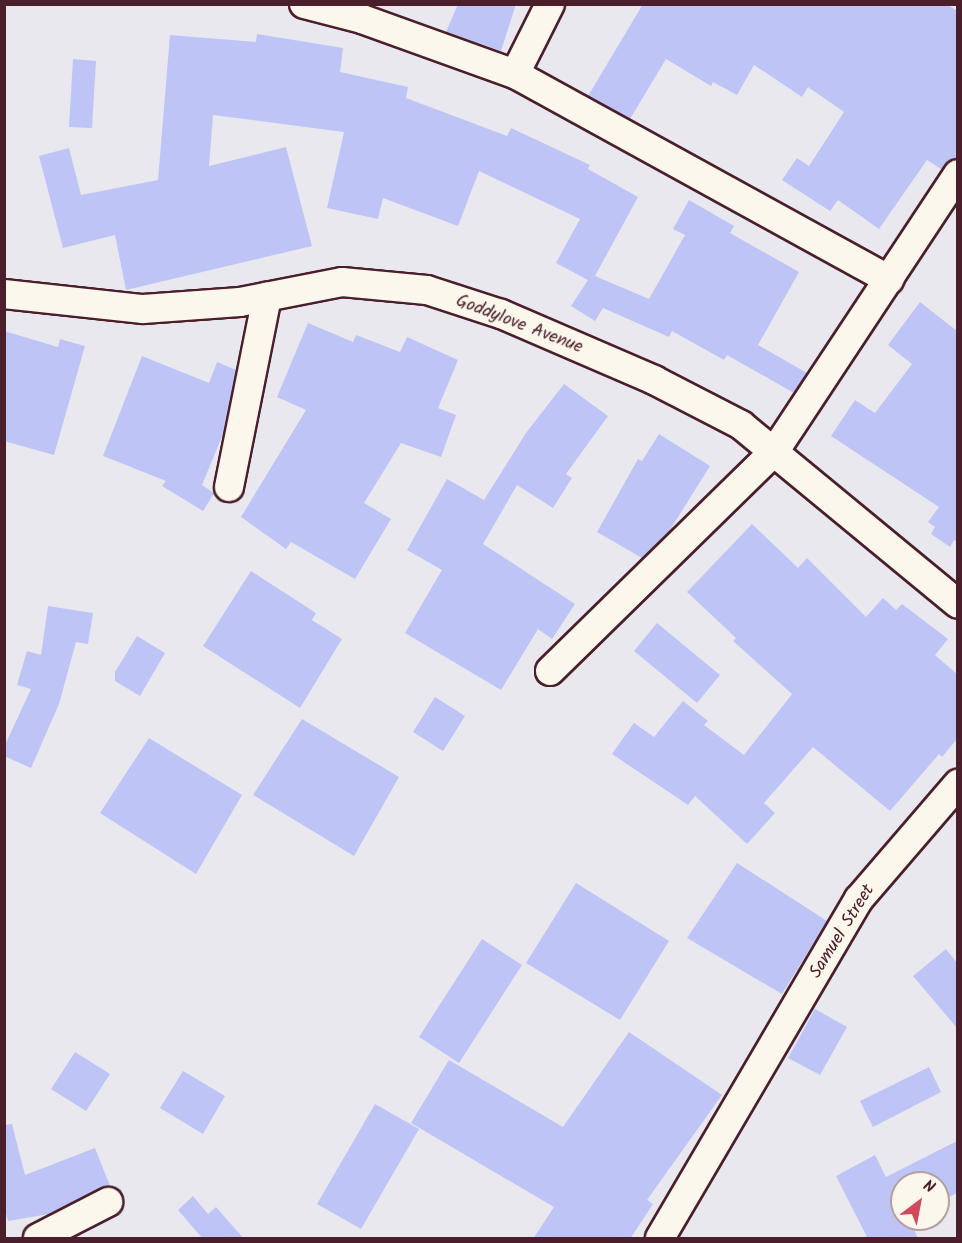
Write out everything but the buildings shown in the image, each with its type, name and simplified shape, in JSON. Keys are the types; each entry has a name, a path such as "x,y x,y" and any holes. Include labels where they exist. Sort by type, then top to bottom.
{"street":[{"path":"304,4 362,19 515,74 889,280"},
{"path":"515,74 550,4"},
{"path":"550,671 774,452 957,174"},
{"name":"Goddylove Avenue","path":"4,294 143,309 267,297 342,282 427,290 501,314 654,380 741,425 957,604"},
{"path":"229,487 267,297"},
{"name":"Samuel Street","path":"660,1239 784,1031 859,899 957,784"},
{"path":"38,1239 108,1202"}]}
